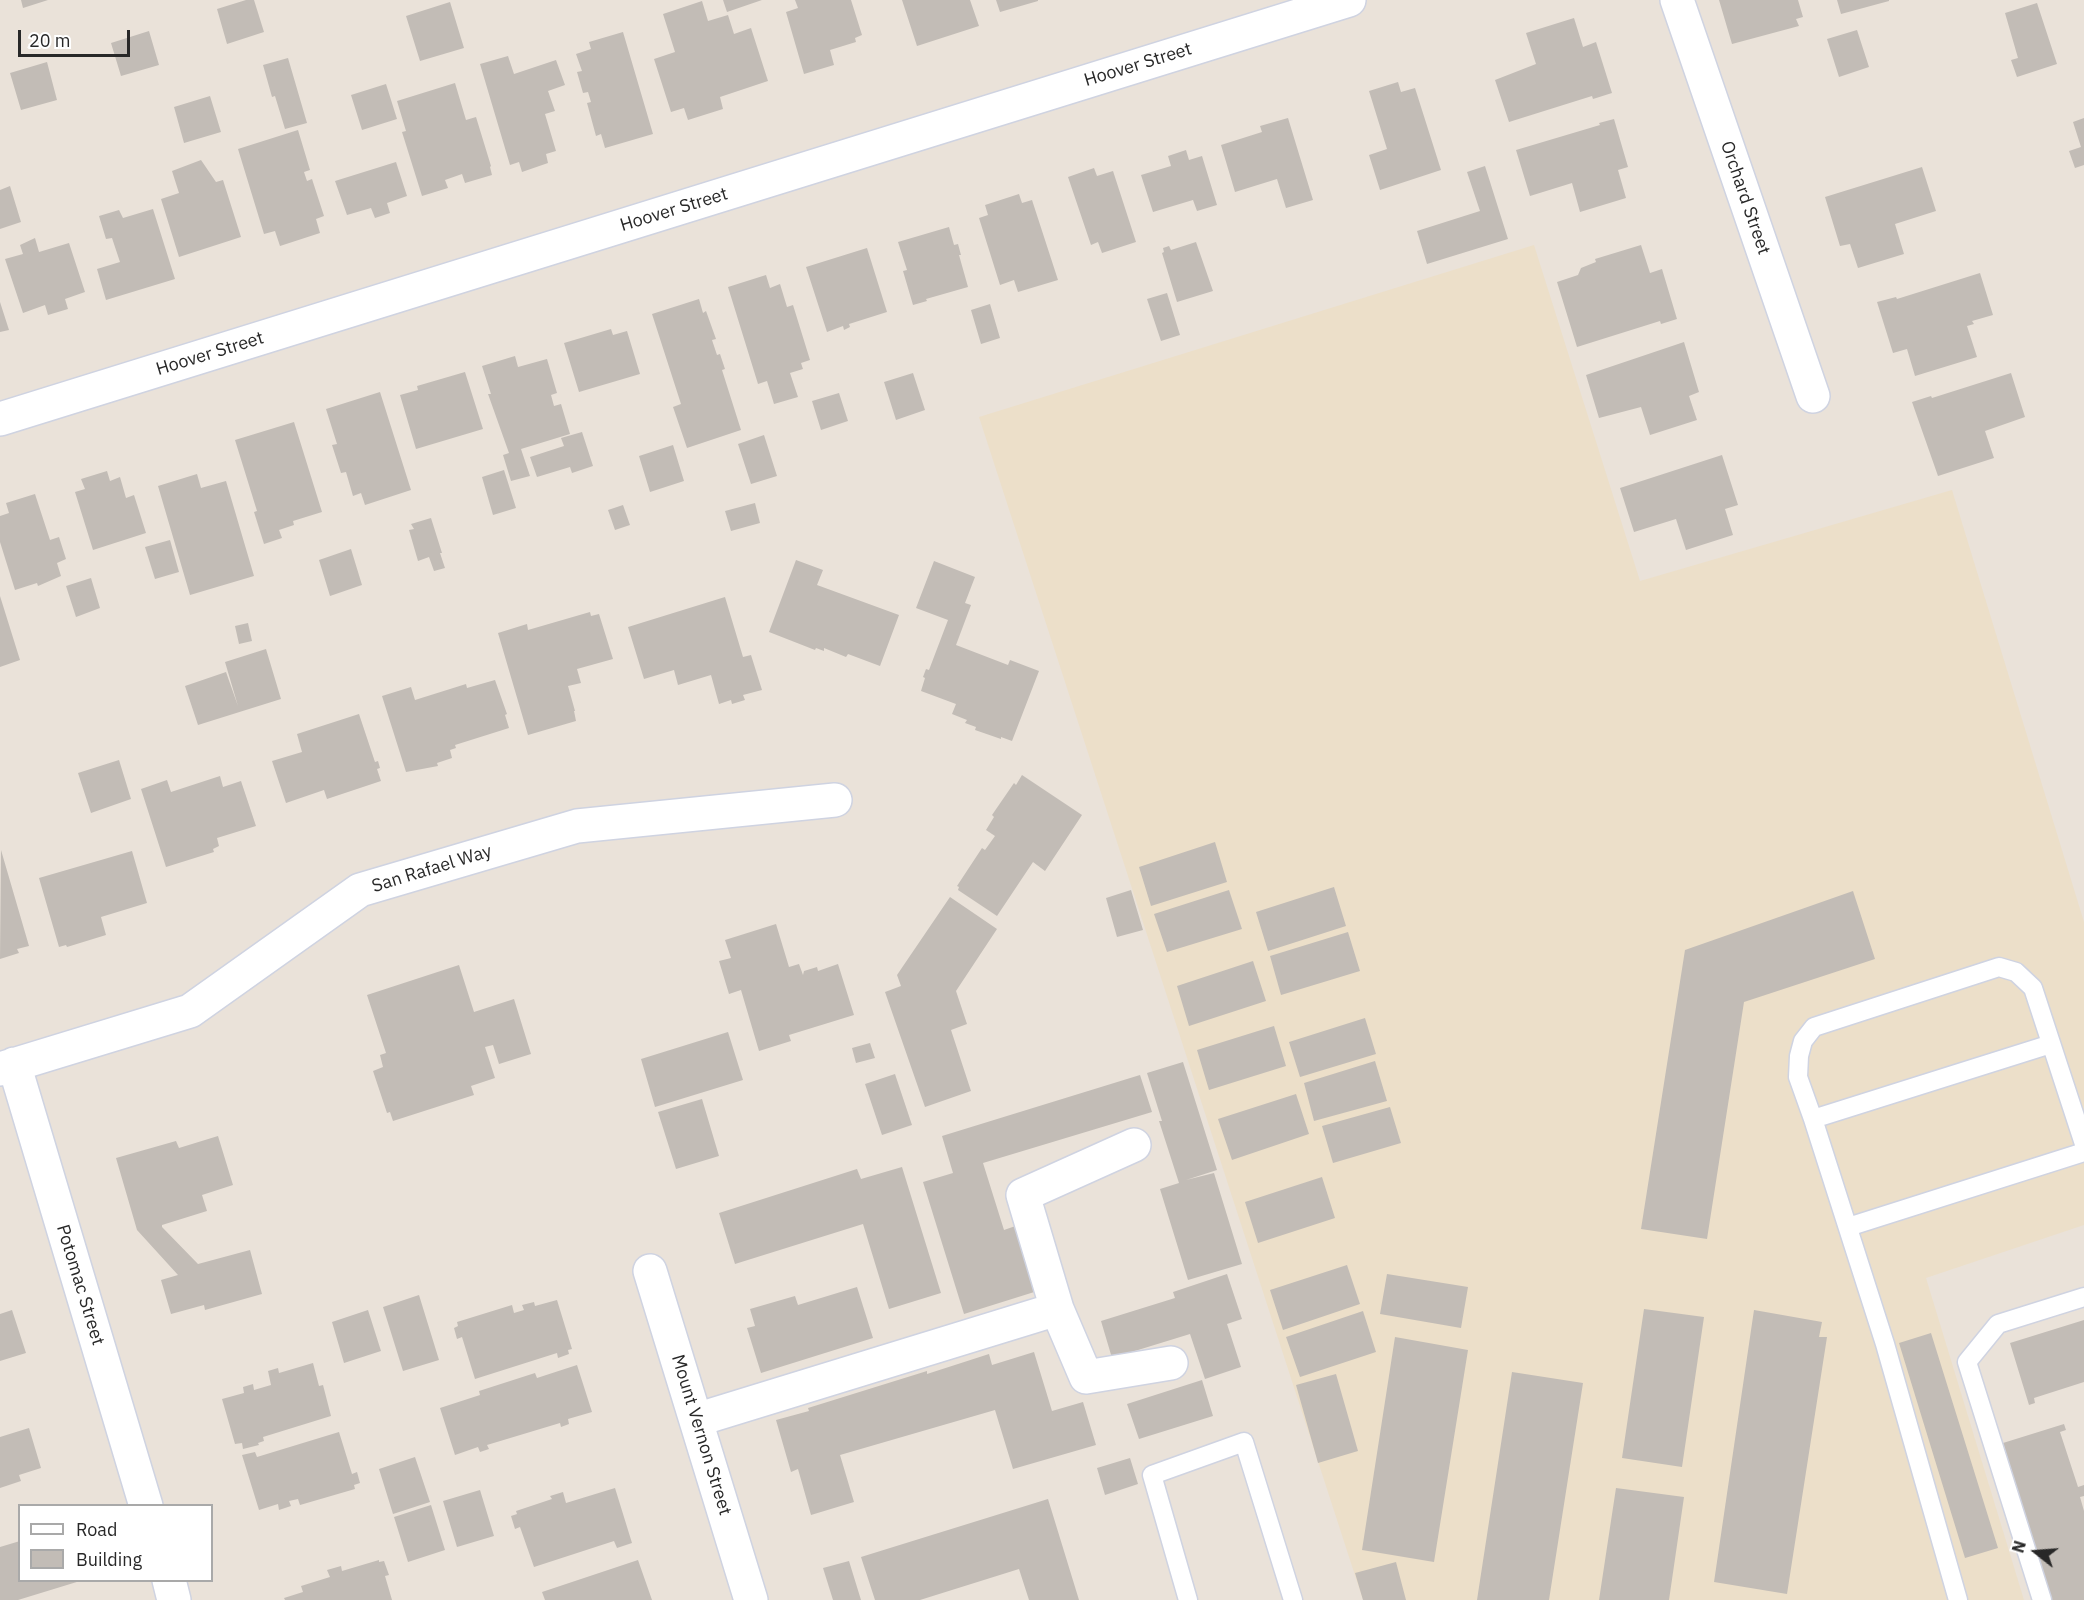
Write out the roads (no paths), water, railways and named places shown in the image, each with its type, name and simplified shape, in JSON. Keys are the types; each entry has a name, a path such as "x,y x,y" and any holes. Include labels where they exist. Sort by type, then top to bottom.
{"street":[{"name":"Hoover Street","path":"0,419 1349,0"},
{"name":"Orchard Street","path":"1677,0 1813,396"},
{"name":"San Rafael Way","path":"7,1067 190,1011 360,890 577,826 835,800"},
{"name":"Potomac Street","path":"7,1067 145,1504"},
{"path":"1134,1144 1023,1195 1057,1310 1086,1377 1171,1363"},
{"name":"Mount Vernon Street","path":"650,1271 751,1600"},
{"path":"696,1420 1057,1310"},
{"path":"169,1582 174,1600"}],"lane":[{"path":"1958,1600 1888,1355 1798,1077 1798,1056 1803,1041 1814,1028 1999,967 2016,972 2032,988 2084,1144"},
{"path":"1812,1116 2051,1044"},
{"path":"1848,1227 2084,1152"},
{"path":"2042,1600 1967,1362 1998,1324 2084,1297"},
{"path":"1188,1600 1152,1475 1244,1442 1293,1600"}]}
